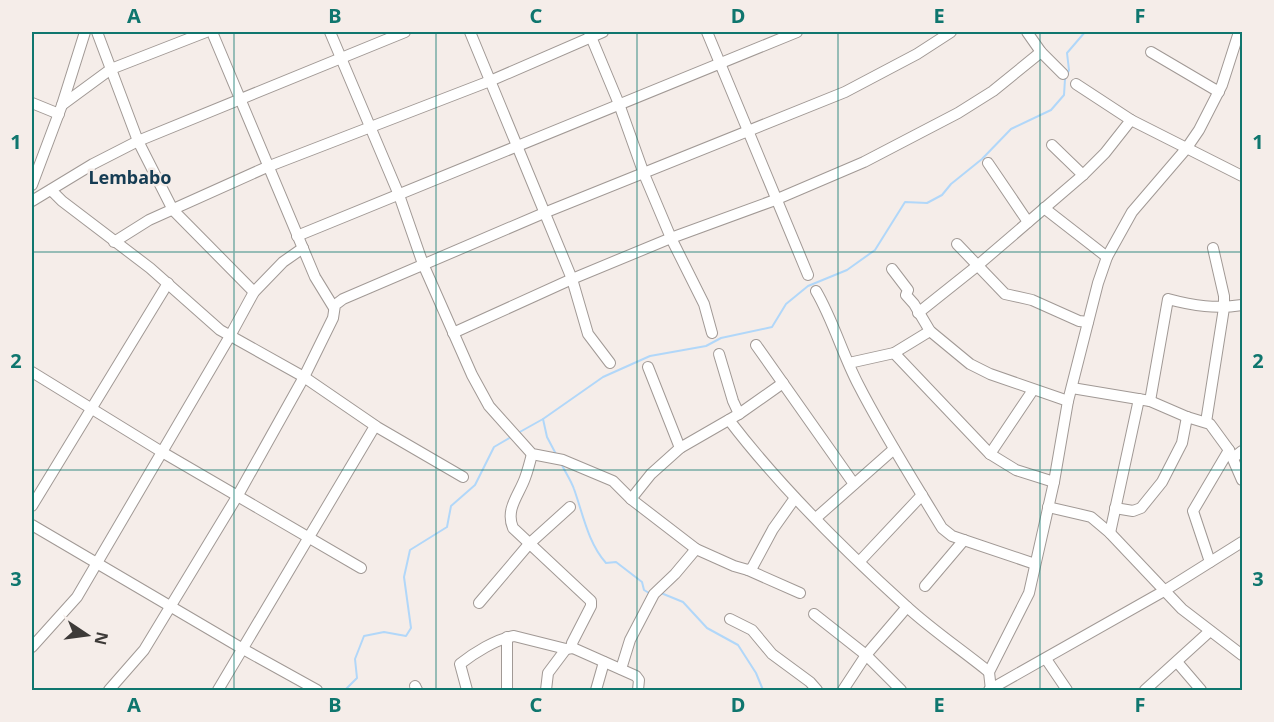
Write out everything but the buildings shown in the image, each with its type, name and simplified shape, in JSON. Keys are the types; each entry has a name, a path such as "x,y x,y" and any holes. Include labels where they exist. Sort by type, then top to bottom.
{"street":[{"path":"32,185 60,110 85,32"},
{"path":"97,32 138,141 173,210 254,292"},
{"path":"60,110 111,69 206,32"},
{"path":"109,690 144,650 171,607 238,495 304,377 333,318 334,308 315,278 212,32"},
{"path":"330,32 399,195 423,264 472,375 489,406 532,454 563,460 613,481 696,549 800,593"},
{"path":"32,201 93,164 138,141 405,32"},
{"path":"470,32 572,279 588,334 610,363"},
{"path":"114,242 149,220 267,166 490,81 590,34 603,32"},
{"path":"707,32 775,200 808,274"},
{"path":"297,236 797,32"},
{"path":"334,308 343,299 423,264 845,92 917,54 951,32"},
{"path":"1027,32 1041,52 1063,74"},
{"path":"1239,32 1219,92 1199,130 1186,149 1132,212 1107,257 1068,401 1054,482 1029,592 989,672 990,690 1164,591 1242,543"},
{"path":"590,34 671,238 704,304 712,333"},
{"path":"453,333 572,279 671,238 775,200 864,162 958,113 993,91 1041,52"},
{"path":"1151,52 1219,92"},
{"path":"1076,84 1131,120 1242,176"},
{"path":"32,103 60,110"},
{"path":"918,313 977,267 1083,175 1105,153 1131,120"},
{"path":"1052,145 1083,175"},
{"path":"988,163 1028,222"},
{"path":"51,190 114,242 150,268 220,330 304,377 375,426 463,477"},
{"path":"1044,208 1107,257"},
{"path":"957,244 1005,294 1032,300 1079,321 1088,322"},
{"path":"32,647 77,597 254,292 283,262 303,248"},
{"path":"1206,422 1224,308 1224,296 1214,248"},
{"path":"892,269 908,290 906,295 930,331 970,364 990,374 1068,401"},
{"path":"32,506 168,284"},
{"path":"816,291 828,311 857,381 894,449 942,528 952,536 1035,564"},
{"path":"1150,401 1168,299 1196,306 1224,308 1242,305"},
{"path":"849,363 894,353 930,331"},
{"path":"756,345 854,484"},
{"path":"894,353 990,454 1016,470 1054,482"},
{"path":"719,354 739,414"},
{"path":"648,367 680,448"},
{"path":"32,372 162,452 361,568"},
{"path":"631,498 651,474 680,448 739,414 783,383"},
{"path":"1072,388 1150,401 1210,424 1231,454 1242,480"},
{"path":"990,454 1033,390"},
{"path":"1110,533 1138,399"},
{"path":"1115,508 1133,511 1141,508 1162,482 1182,443 1187,417"},
{"path":"729,420 795,498 907,607 989,672"},
{"path":"218,690 375,426"},
{"path":"816,518 894,449"},
{"path":"1210,562 1193,511 1231,454 1242,451"},
{"path":"532,454 525,479 512,506 510,521 513,528 529,544 591,601 591,606 570,648 548,673 546,690"},
{"path":"860,561 922,495"},
{"path":"748,570 752,568 773,529 795,498"},
{"path":"479,603 529,544 570,507"},
{"path":"1048,507 1091,517 1110,533 1182,609 1242,655"},
{"path":"32,525 243,650 317,690"},
{"path":"925,585 964,540"},
{"path":"621,669 630,640 654,594 696,549"},
{"path":"843,690 866,655 907,607"},
{"path":"814,614 866,655 901,690"},
{"path":"730,619 752,630 772,654 810,682 817,690"},
{"path":"1145,690 1210,631"},
{"path":"467,690 460,664 507,637 514,636 570,648 621,669 636,676 639,680 638,690"},
{"path":"507,637 507,690"},
{"path":"1046,659 1067,690"},
{"path":"596,690 604,662"},
{"path":"1177,662 1201,690"}],"waterway":[{"path":"518,433 543,419 603,377 650,356 706,346 721,338 772,327 786,304 808,286 847,270 875,250 905,202 927,203 942,195 1011,129 1051,110 1064,95 1065,79 1069,70 1067,53 1085,32"},
{"path":"543,419 547,437 557,456"},
{"path":"345,690 357,678 355,659 364,636 384,632 406,636 411,628 404,577 410,550 447,527 451,506 475,485 494,447 511,437"},
{"path":"561,463 573,486 587,528 600,555 606,563 616,562 642,582 644,590 649,593"},
{"path":"661,593 683,602 707,628 738,645 756,673 763,690"}],"district":[{"name":"Lembabo","path":"130,177"}]}
